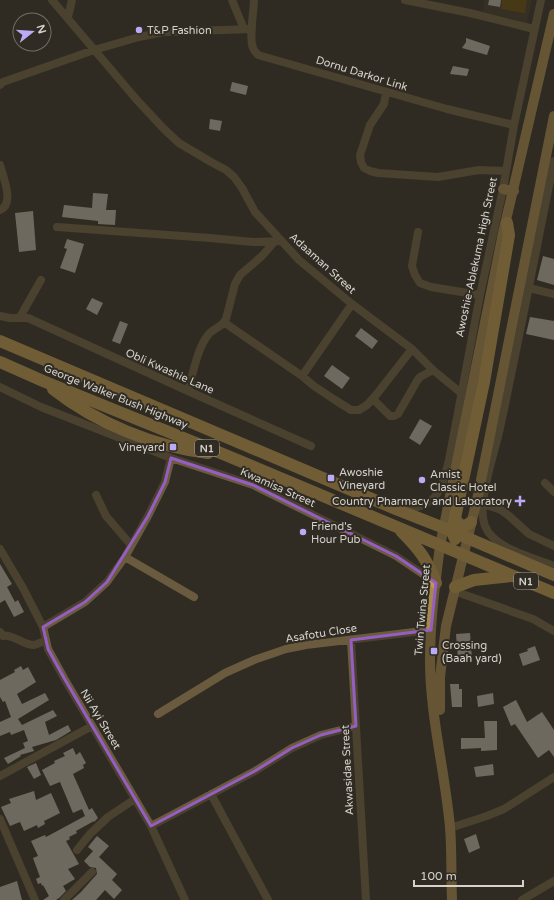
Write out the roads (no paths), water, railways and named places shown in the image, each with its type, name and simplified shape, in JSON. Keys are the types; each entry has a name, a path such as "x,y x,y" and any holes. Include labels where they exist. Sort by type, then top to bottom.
{"highway":[{"path":"464,556 448,530 455,518 484,382 509,236 507,223"},
{"name":"George Walker Bush Highway","path":"0,342 554,575"},
{"name":"George Walker Bush Highway","path":"0,362 554,593"},
{"path":"455,518 462,526 467,526 471,522"},
{"path":"398,528 422,554 430,566 436,583"},
{"path":"455,589 474,580 512,576"}],"main road":[{"name":"Awoshie-Ablekuma High Street","path":"440,546 448,530 503,233 507,223 550,47 554,14"},
{"path":"464,556 471,522 496,428 554,116"},
{"path":"503,188 514,191"},
{"name":"Twin Twina Street","path":"440,546 431,630 430,662 432,691 450,828 452,900"},
{"name":"Twin Twina Street","path":"440,748 440,676 446,626 464,556"}],"street":[{"name":"Adaaman Street","path":"52,0 68,17 136,99 179,143 226,170 234,177 242,188 255,212 278,241 352,304 412,349 433,370 461,393"},
{"path":"68,17 72,0"},
{"path":"0,85 4,82 94,50 138,37 164,32 248,29 232,0"},
{"name":"Dornu Darkor Link","path":"254,0 248,29 254,50 258,55 447,109 514,125"},
{"path":"405,0 470,13 534,29"},
{"name":"Awoshie-Ablekuma High Street","path":"418,508 428,503 436,496 442,486 449,460 480,295 503,188 514,125 541,0"},
{"path":"386,92 384,104 370,125 360,155 364,168 378,173 438,177 479,170 506,171"},
{"path":"554,161 529,288 496,428 486,485 483,517 485,526 492,538 504,546 554,566"},
{"path":"0,165 8,192 7,204 0,210"},
{"path":"57,227 252,242 278,241"},
{"path":"418,232 412,266 420,283 431,287 480,295"},
{"path":"188,391 200,351 207,336 225,323 235,284 240,275 278,241"},
{"path":"20,317 41,280"},
{"path":"529,288 554,294"},
{"path":"302,376 352,304"},
{"name":"Obli Kwashie Lane","path":"0,316 10,318 28,318 311,446"},
{"path":"225,323 302,376 314,386 351,410 359,410 367,405 412,349"},
{"path":"373,399 390,416 394,416 398,414 417,380 433,370"},
{"name":"Kwamisa Street","path":"0,388 41,407 172,458 253,485 396,556 436,583"},
{"path":"42,627 85,602 107,582 124,557 148,516 165,482 172,458"},
{"path":"545,483 554,492"},
{"path":"96,495 106,516 131,545"},
{"path":"484,504 501,510 529,534 554,546"},
{"name":"George Walker Bush Highway","path":"398,510 418,508"},
{"name":"Nii Ayi Street","path":"0,549 23,588 42,627 48,649 151,826 186,900"},
{"path":"124,557 194,597"},
{"path":"455,589 534,619 554,631"},
{"name":"Asafotu Close","path":"158,714 226,673 254,660 286,649 306,645 431,630"},
{"path":"0,632 3,636 8,635 33,645 46,640"},
{"name":"Akwasidae Street","path":"351,640 366,900"},
{"path":"0,765 2,774 92,726"},
{"path":"151,826 255,771 292,748 321,735 356,726"},
{"path":"450,828 504,809 554,777"},
{"path":"212,794 268,900"},
{"path":"77,850 108,816 135,799"},
{"path":"0,819 35,900"},
{"path":"64,900 92,872"},
{"path":"522,900 554,881"}],"place":[{"name":"T&P Fashion","path":"139,30"},
{"name":"Vineyard","path":"173,447"},
{"name":"Awoshie Vineyard","path":"331,478"},
{"name":"Amist Classic Hotel","path":"422,480"},
{"name":"Country Pharmacy and Laboratory","path":"520,501"},
{"name":"Friend's Hour Pub","path":"303,532"},
{"name":"Crossing (Baah yard)","path":"434,651"}]}
